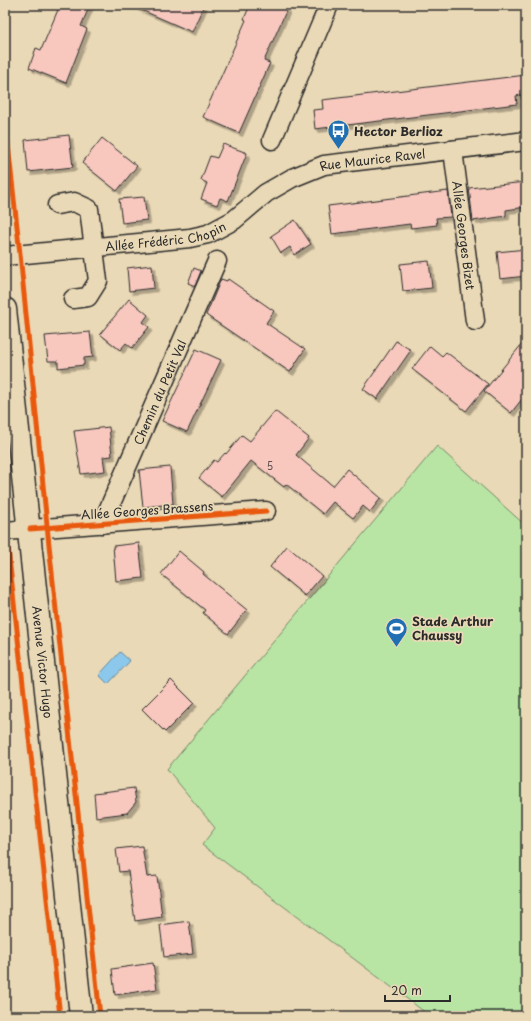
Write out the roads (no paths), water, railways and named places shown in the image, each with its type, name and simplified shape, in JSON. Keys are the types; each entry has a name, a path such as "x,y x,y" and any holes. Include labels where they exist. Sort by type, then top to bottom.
{"main road":[{"name":"Avenue Victor Hugo","path":"5,309 30,529 81,1016"}],"street":[{"path":"272,140 329,5"},
{"name":"Rue Maurice Ravel","path":"234,220 266,193 292,178 324,166 526,141"},
{"name":"Allée Georges Bizet","path":"453,150 475,321"},
{"name":"Allée Frédéric Chopin","path":"57,205 74,202 89,209 98,281 88,297 73,299"},
{"name":"Allée Frédéric Chopin","path":"5,256 190,238 208,234 234,220"},
{"name":"Chemin du Petit Val","path":"102,524 217,261"},
{"name":"Allée Georges Brassens","path":"5,531 266,511"}],"water":[{"path":"120,652 130,661 108,684 99,675"}],"place":[{"name":"Hector Berlioz","path":"339,150"},
{"name":"Stade Arthur Chaussy","path":"397,648"}]}
